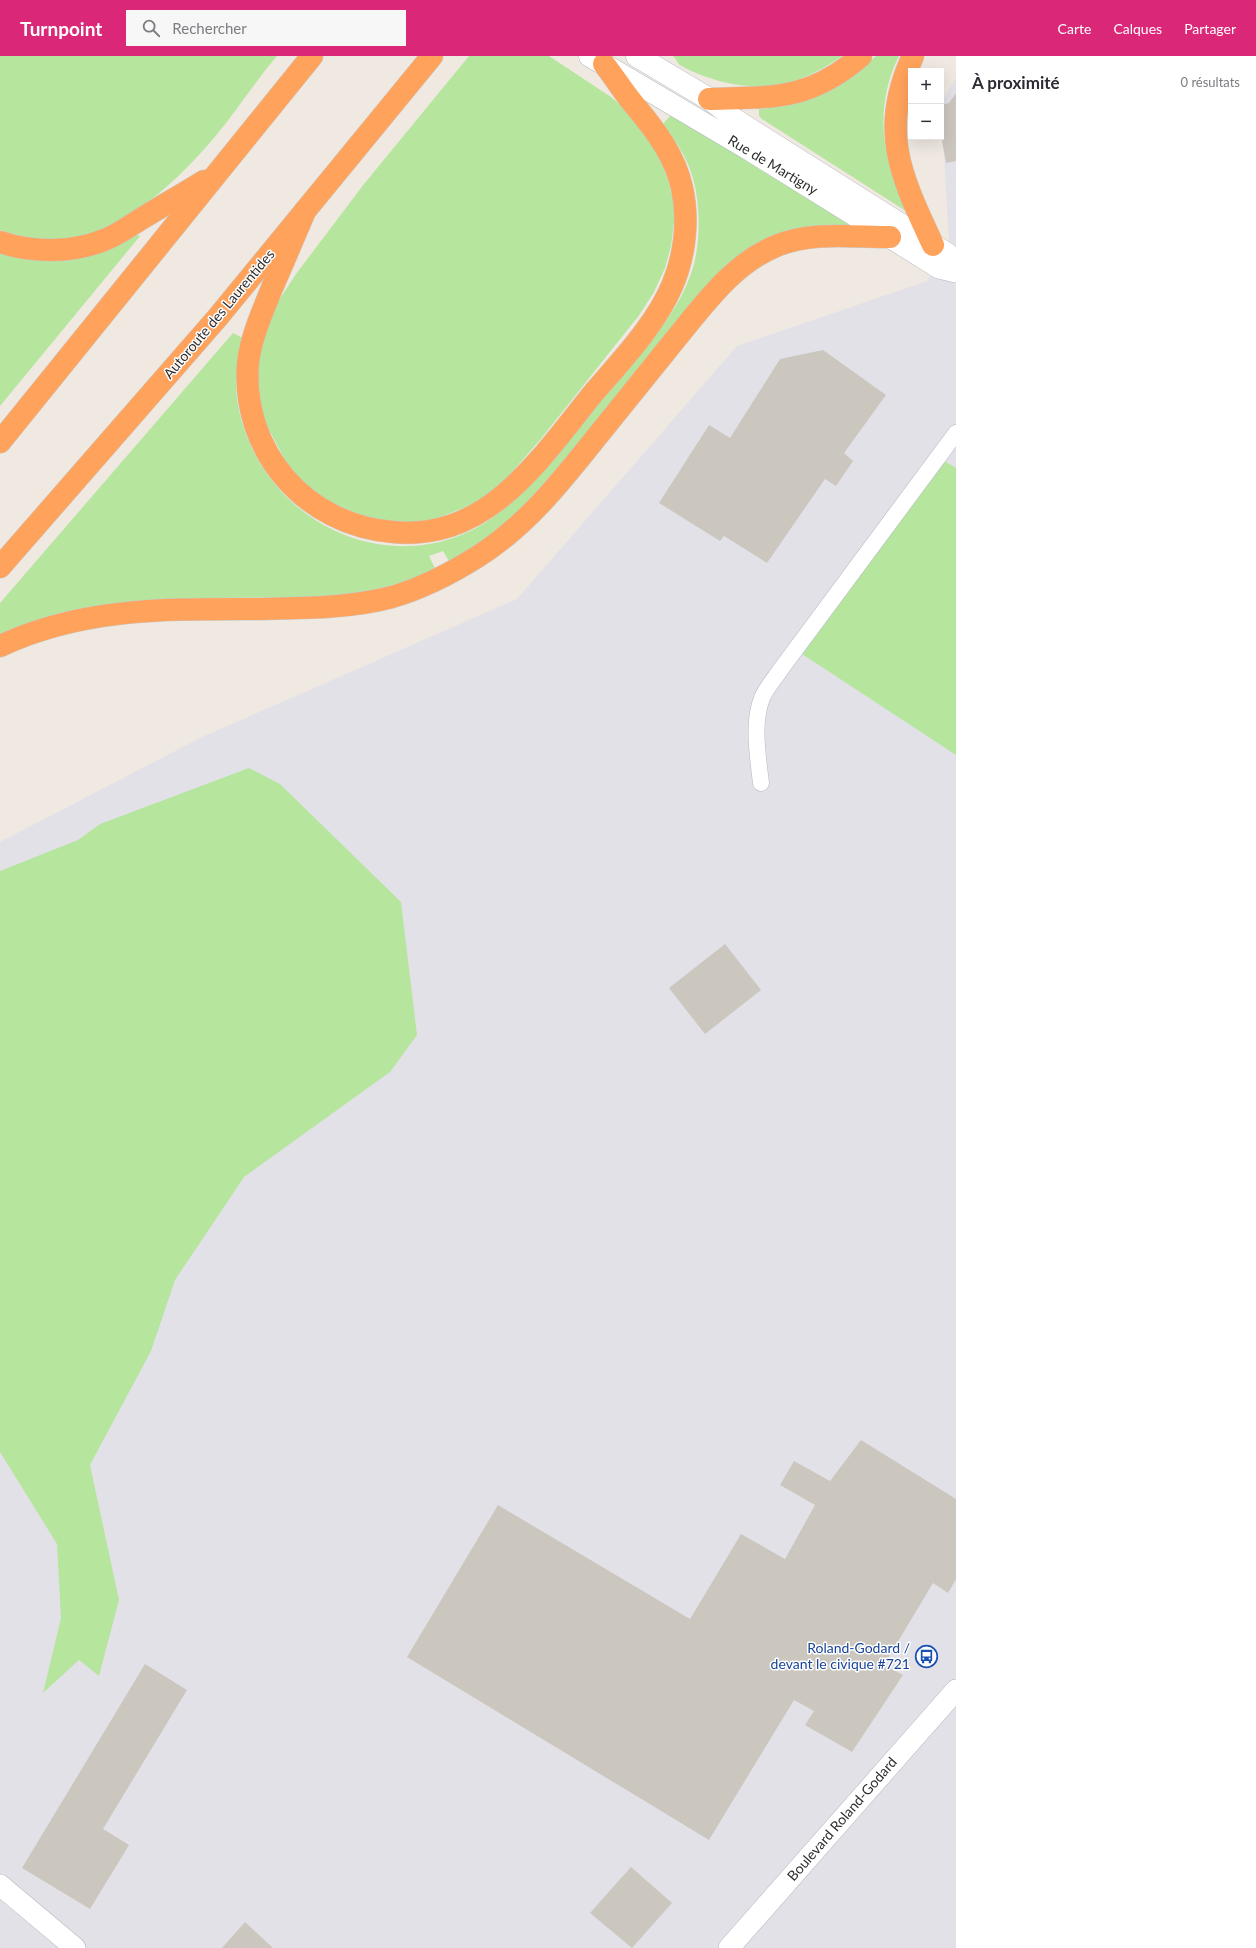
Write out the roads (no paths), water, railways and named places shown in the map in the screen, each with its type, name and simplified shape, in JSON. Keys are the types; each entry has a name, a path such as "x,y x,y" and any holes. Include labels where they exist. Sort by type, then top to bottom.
{"highway":[{"path":"0,442 312,56"},
{"name":"Autoroute des Laurentides","path":"0,567 218,317 432,56"},
{"path":"709,99 767,98 792,94 829,79 861,56"},
{"path":"913,56 899,90 897,102 897,140 901,166 910,194 933,245"},
{"path":"305,211 262,313 250,353 248,371 250,402 257,428 268,453 283,475 308,501 331,516 357,526 384,531 422,532 448,526 470,518 492,504 513,487 553,443 645,329 664,301 676,275 685,232 684,201 677,171 660,138 597,60"},
{"path":"0,242 17,247 50,250 94,244 126,229 217,173"},
{"path":"0,646 27,634 56,625 111,614 177,610 296,608 349,605 390,597 430,584 454,571 490,548 537,508 566,475 701,308 732,275 749,261 776,246 796,240 835,236 890,237"}],"main road":[{"name":"Rue de Martigny","path":"637,56 709,99"}],"street":[{"name":"Rue de Martigny","path":"597,60 751,151 939,268 956,272"},
{"name":"Rue de Martigny","path":"709,99 736,120 948,254 956,264"},
{"path":"761,783 758,760 758,720 762,698 781,669 956,433"},
{"name":"Boulevard Roland-Godard","path":"729,1948 956,1690"},
{"path":"0,1885 75,1948"}],"place":[{"name":"Roland-Godard / devant le civique #721","path":"926,1656"}]}
